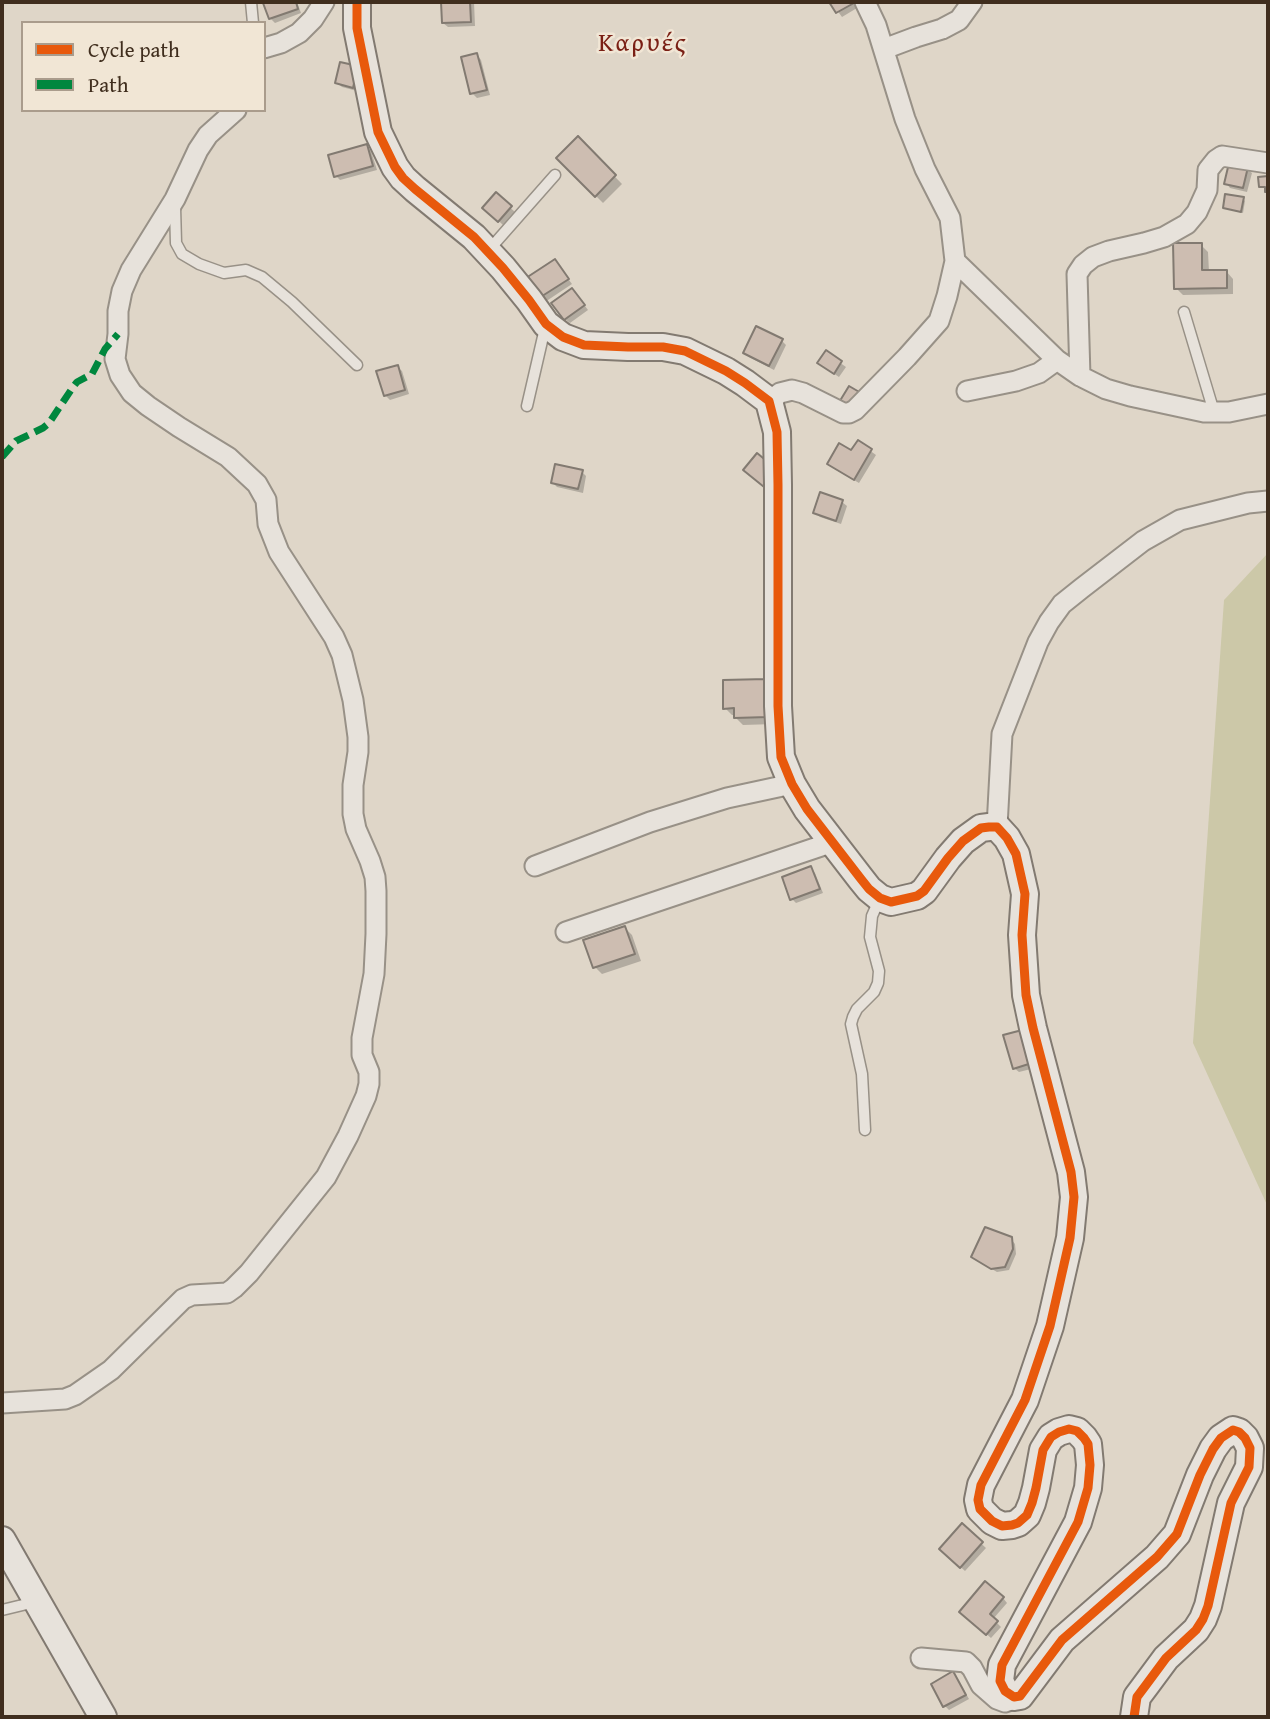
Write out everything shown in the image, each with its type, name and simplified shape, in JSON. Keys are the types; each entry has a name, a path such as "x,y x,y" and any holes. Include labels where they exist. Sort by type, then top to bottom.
{"street":[{"path":"266,47 299,33 313,19 324,2"},
{"path":"357,2 357,28 378,132 395,167 403,178 474,237 529,299 546,324 562,337 584,345 663,347 685,351 736,377 769,401 777,432 781,757 792,784 807,809 869,889 880,898 891,902 920,894 963,841 981,828 996,827"},
{"path":"769,401 780,393 792,390 843,413 855,410 939,321 947,296 955,261 950,218 925,169 905,119 876,25 865,2"},
{"path":"884,49 942,29 959,20 972,2"},
{"path":"2,1404 65,1399 75,1395 111,1370 183,1299 192,1295 226,1293 234,1288 326,1177 348,1136 369,1084 369,1072 362,1055 362,1038 374,974 376,891 370,860 356,829 353,814 358,737 353,700 342,655 334,637 279,552 268,524 266,500 257,484 228,457 158,413 132,393 120,375 115,359 118,311 122,290 131,270 175,199 203,142 234,112"},
{"path":"1080,376 1077,274 1083,265 1093,257 1109,251 1164,237 1186,224 1197,212 1207,190 1208,170 1223,156 1268,163"},
{"path":"955,261 1057,360 1106,389 1214,413 1268,404"},
{"path":"967,391 1016,381 1039,373 1057,360"},
{"path":"1014,1697 1005,1691 1000,1681 1002,1665 1078,1522 1088,1488 1090,1465 1088,1444 1084,1437 1069,1429 1059,1432 1051,1437 1043,1450 1032,1503 1027,1514 1018,1523 1002,1526 992,1521 980,1509 978,1500 981,1485 1025,1400 1050,1326 1070,1238 1074,1197 1068,1160 1026,995 1022,935 1024,894 1021,874 1016,854 1007,838 996,827 1002,734 1038,642 1062,604 1143,541 1180,520 1248,503 1268,501"},
{"path":"536,866 663,818 727,798 792,784"},
{"path":"566,932 833,842"},
{"path":"921,1658 966,1662 981,1685 997,1699 1005,1702 1020,1696 1062,1640 1157,1557 1177,1534 1213,1449 1221,1438 1233,1430 1239,1432 1250,1448 1249,1467 1231,1503 1208,1606 1196,1630 1166,1658 1137,1697 1135,1717"},
{"path":"2,1540 103,1717"}],"lane":[{"path":"251,2 253,21"},
{"path":"487,251 555,175"},
{"path":"175,199 176,243 182,254 199,264 224,273 246,270 262,278 292,302 357,365"},
{"path":"1184,312 1214,413"},
{"path":"527,406 546,324"},
{"path":"865,1130 862,1074 851,1024 857,1009 874,992 878,983 879,971 870,937 872,916 880,898"},
{"path":"2,1610 36,1602"}],"shaded area":[{"path":"1268,553 1268,1207 1193,1043 1224,600"}],"building":[{"path":"296,2 298,9 269,19 263,3"},
{"path":"441,2 470,2 471,22 442,23"},
{"path":"829,2 853,2 854,3 836,13"},
{"path":"477,53 487,90 470,94 461,57"},
{"path":"340,62 358,66 353,88 335,83"},
{"path":"578,136 616,175 595,197 556,158"},
{"path":"367,144 373,166 334,177 328,155"},
{"path":"1229,163 1248,167 1243,188 1224,184"},
{"path":"1268,176 1268,192 1265,192 1265,187 1259,187 1258,177"},
{"path":"496,192 512,206 498,222 482,208"},
{"path":"1225,194 1244,197 1241,212 1223,208"},
{"path":"1173,243 1202,243 1202,270 1227,270 1227,288 1174,289"},
{"path":"555,259 569,279 539,298 526,278"},
{"path":"572,288 585,305 564,320 551,303"},
{"path":"756,326 783,339 769,366 743,353"},
{"path":"826,350 842,361 834,374 817,363"},
{"path":"398,365 405,390 384,396 376,371"},
{"path":"849,386 861,393 850,411 838,404"},
{"path":"858,440 872,449 854,480 827,464 839,443 851,450"},
{"path":"757,453 774,467 769,491 743,470"},
{"path":"555,464 583,470 578,489 551,483"},
{"path":"820,492 843,500 836,521 813,513"},
{"path":"767,679 768,717 734,718 734,708 723,709 723,680"},
{"path":"811,866 820,889 790,900 782,877"},
{"path":"625,926 635,954 593,968 583,940"},
{"path":"1026,1029 1035,1062 1013,1069 1003,1035"},
{"path":"985,1227 1012,1237 1013,1249 1005,1267 991,1269 971,1257"},
{"path":"962,1523 983,1542 960,1568 939,1549"},
{"path":"985,1581 1004,1597 990,1614 998,1621 986,1635 959,1612"},
{"path":"953,1671 966,1695 943,1707 931,1684"}],"marked path":[{"path":"2,457 16,441 49,423 77,382 92,374 105,349 118,334"}],"cycle path":[{"path":"357,2 357,28 378,132 395,167 415,189 474,237 503,268 546,324 563,337 584,345 663,347 685,351 726,371 769,401 777,432 778,706 781,757 792,784 807,809 861,879 880,898 891,902 917,896 924,891 963,841 981,828 997,827 1016,854 1025,894 1022,935 1026,995 1071,1172 1074,1197 1070,1238 1050,1326 1025,1400 981,1485 978,1500 980,1509 992,1521 1002,1526 1018,1523 1027,1515 1036,1488 1043,1450 1051,1437 1059,1432 1069,1429 1077,1431 1084,1438 1088,1444 1090,1465 1088,1488 1078,1522 1002,1665 1000,1681 1005,1691 1014,1697 1020,1696 1062,1640 1157,1557 1177,1534 1200,1475 1221,1438 1233,1430 1239,1432 1250,1448 1249,1467 1231,1503 1203,1619 1196,1630 1166,1658 1137,1697 1134,1717"}],"district":[{"name":"Καρυές","path":"643,44"}]}
